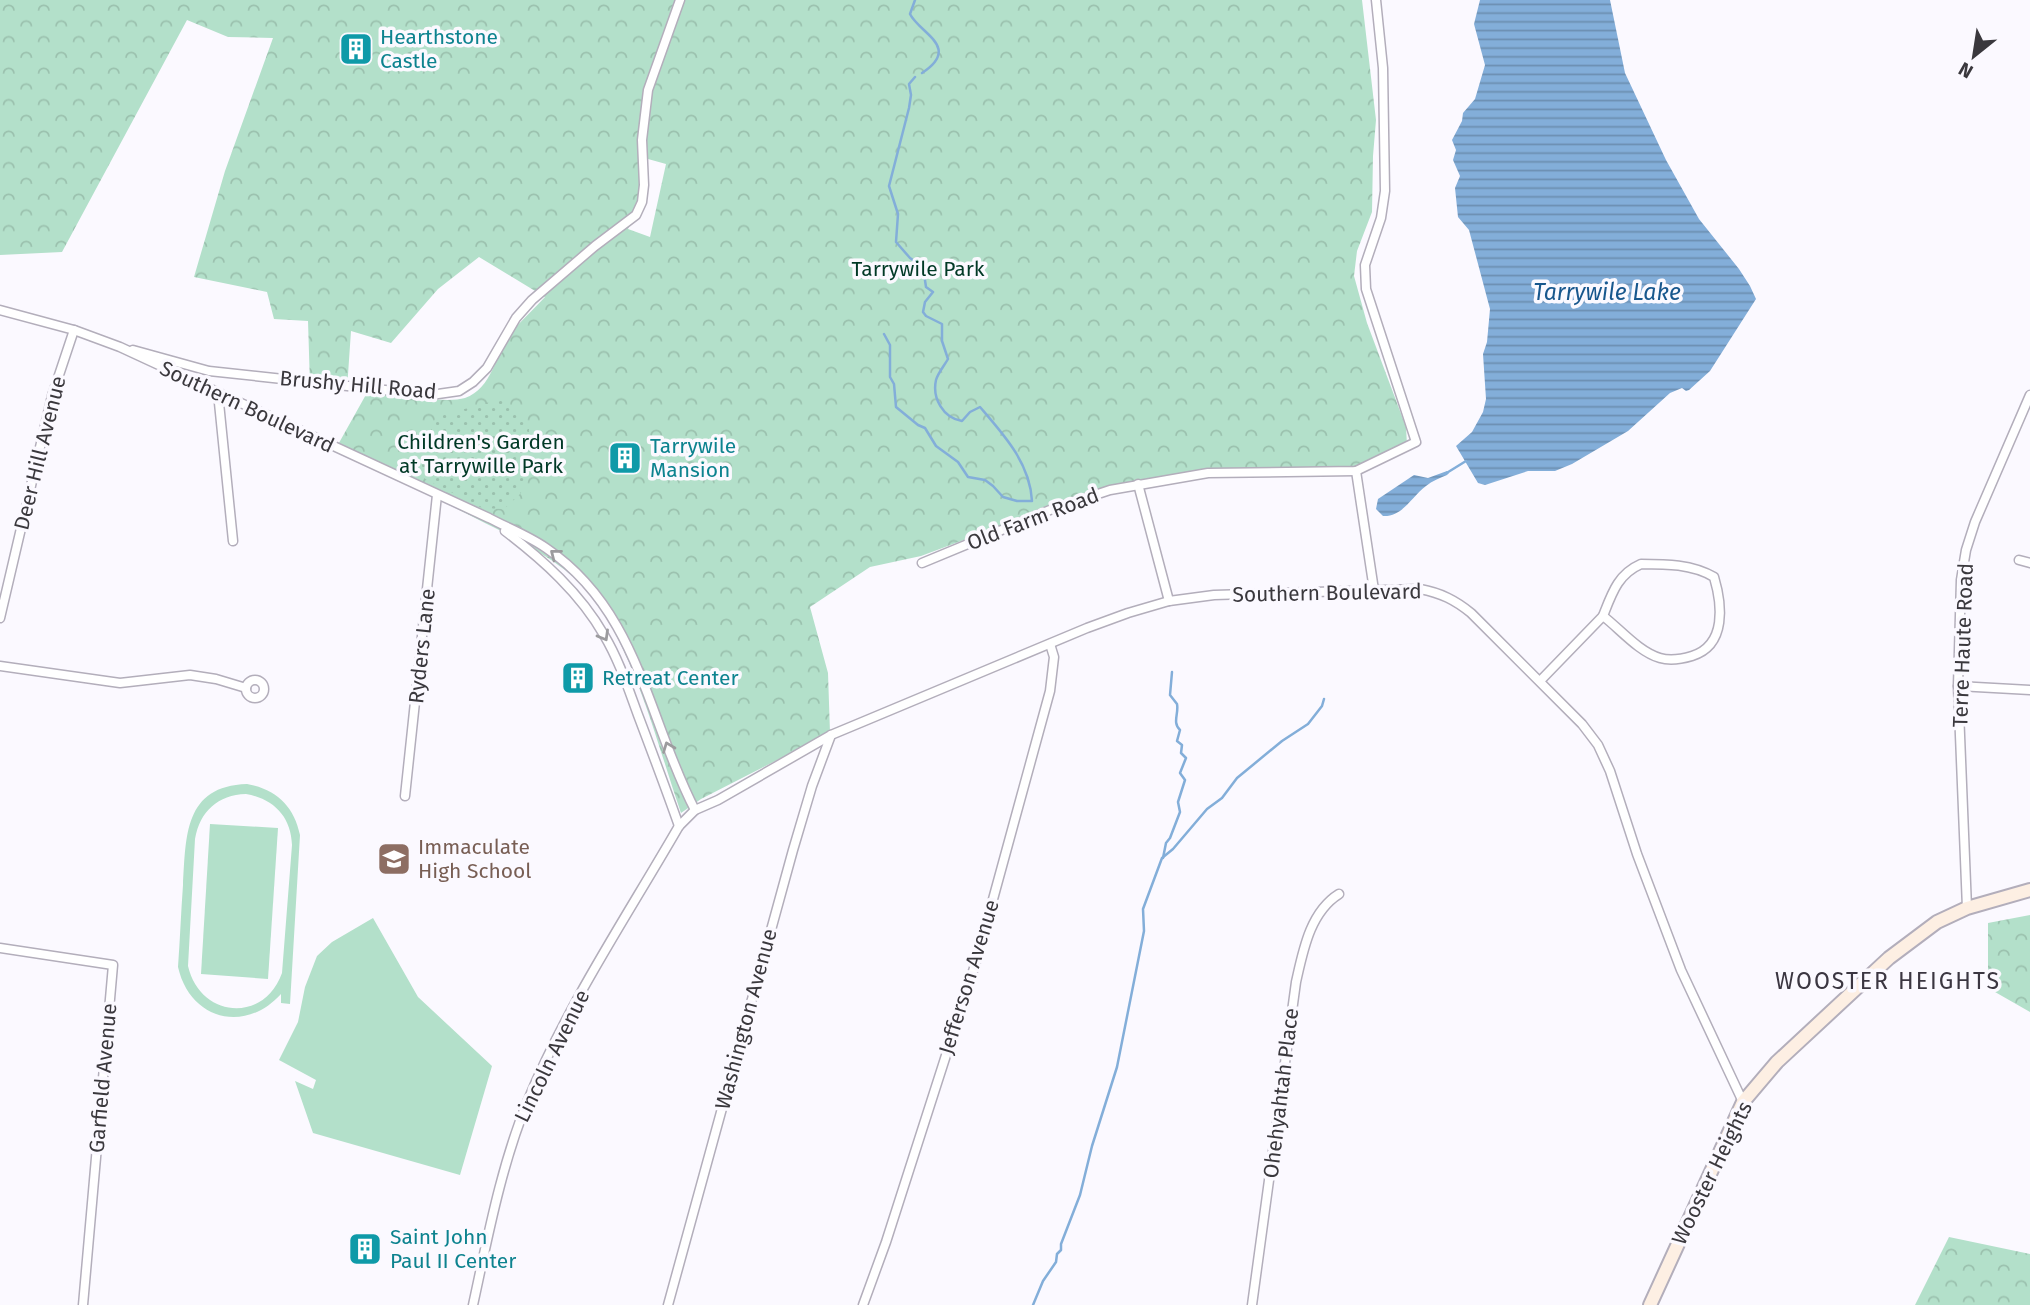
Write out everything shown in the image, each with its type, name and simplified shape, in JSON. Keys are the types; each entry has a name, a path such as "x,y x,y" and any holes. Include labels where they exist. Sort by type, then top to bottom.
{"main road":[{"name":"Wooster Heights","path":"1650,1305 1743,1102 1777,1062 1889,958 1937,922 1967,908 2030,890"}],"street":[{"name":"Brushy Hill Road","path":"120,347 209,371 431,395 459,391 487,368 516,318 532,300 636,215 642,202 644,185 642,140 648,90 680,0"},
{"path":"1374,590 1356,471 1416,442 1366,289 1364,265 1381,218 1385,191 1383,68 1377,0"},
{"name":"Southern Boulevard","path":"0,310 74,330 120,347 489,518 545,547 573,569 597,595 618,625 633,654 695,810"},
{"name":"Deer Hill Avenue","path":"0,618 52,396 74,330"},
{"path":"218,393 233,541"},
{"name":"Terre Haute Road","path":"1967,908 1958,686 1961,580 1966,550 1975,522 2030,395"},
{"name":"Old Farm Road","path":"922,563 1082,498 1138,484 1208,473 1356,471"},
{"path":"1138,484 1169,601"},
{"name":"Ryders Lane","path":"405,796 437,495"},
{"name":"Southern Boulevard","path":"489,518 544,563 584,605 604,634 617,660 679,826 695,810 718,800 831,735 1128,612 1169,601 1214,595 1420,589 1440,593 1458,602 1540,681 1582,724 1598,746 1610,771 1637,854 1681,970 1743,1102"},
{"path":"2019,560 2030,564"},
{"path":"1540,681 1603,616 1616,585 1628,569 1641,564 1702,570 1714,577 1721,611 1718,630 1710,645 1698,654 1680,660 1660,658 1651,653 1603,616"},
{"name":"Jefferson Avenue","path":"863,1305 886,1242 975,965 1050,691 1054,657 1050,644"},
{"path":"0,666 120,683 190,675 216,678 246,688"},
{"path":"1958,686 2030,690"},
{"name":"Washington Avenue","path":"668,1305 793,850 831,735"},
{"name":"Lincoln Avenue","path":"474,1305 492,1212 528,1100 580,995 679,826"},
{"name":"Ohehyahtah Place","path":"1252,1305 1296,982 1309,933 1325,906 1339,894"},
{"name":"Garfield Avenue","path":"0,948 113,965 83,1305"}],"green space":[{"name":"Tarrywile Park","path":"0,0 1362,0 1376,120 1372,212 1357,251 1354,276 1367,323 1406,427 1407,445 1351,471 1314,467 1248,469 1142,487 1044,510 921,556 870,567 810,607 828,673 830,733 701,799 681,813 636,680 613,629 588,591 561,567 528,546 335,450 368,391 445,400 465,398 474,393 488,378 511,332 545,297 479,257 438,289 391,343 351,331 347,389 310,385 308,321 274,319 267,292 194,277 225,171 273,38 228,37 187,20 62,252 0,255","holes":["648,159 666,164 650,237 628,229 645,190"]},
{"name":"Children's Garden at Tarrywille Park","path":"504,398 529,429 528,481 520,494 504,509 482,508 414,473 436,417"},
{"path":"247,784 275,795 288,807 300,835 290,1004 281,1003 281,994 267,1006 251,1014 236,1017 220,1015 206,1009 194,999 184,985 178,967 185,849 192,817 200,804 211,794 226,787","holes":["236,795 256,796 279,811 291,835 282,973 273,989 261,1001 248,1007 233,1008 218,1005 205,996 195,983 188,966 195,839 201,820 219,801"]},
{"path":"210,824 278,828 268,979 201,974"},
{"path":"2030,915 2030,1012 1988,988 1988,923"},
{"path":"373,918 418,997 492,1066 460,1175 313,1133 295,1081 313,1089 316,1080 279,1060 298,1022 305,987 317,956 332,942"},
{"path":"1949,1237 2030,1254 2030,1305 1915,1305"}],"water":[{"name":"Tarrywile Lake","path":"1480,0 1610,0 1625,73 1666,160 1699,219 1739,269 1756,299 1710,371 1689,390 1682,388 1670,393 1628,431 1572,464 1555,471 1528,471 1485,485 1478,483 1456,446 1472,432 1483,412 1486,399 1483,354 1487,342 1490,309 1469,230 1458,217 1455,188 1460,176 1453,160 1456,150 1452,140 1463,113 1475,99 1485,65 1474,24"},
{"path":"1447,471 1447,475 1428,484 1396,513 1383,516 1376,509 1378,499 1414,475 1428,478"}],"waterway":[{"path":"915,0 910,14 938,48 933,64 922,73"},
{"path":"884,334 890,345 890,377 894,384 896,407 925,428 936,446 958,462 968,477 985,480 1003,497 1032,501 1021,462 980,407 970,412 962,421 949,416 937,400 936,380 948,359 942,341 942,324 923,312 925,302 933,292 926,287 923,267 910,258 896,242 898,214 889,186 909,108 909,84 915,77"},
{"path":"1445,474 1466,461"},
{"path":"1163,858 1166,843 1180,812 1178,802 1185,780 1180,773 1186,758 1181,753 1182,745 1177,741 1180,730 1176,721 1177,704 1170,695 1172,672"},
{"path":"1033,1305 1061,1250 1117,1067 1144,931 1143,909 1162,858 1207,809 1222,798 1237,778 1282,741 1308,724 1324,699"}],"place":[{"name":"Hearthstone Castle","path":"356,49"},
{"name":"Tarrywile Mansion","path":"625,458"},
{"name":"Retreat Center","path":"578,678"},
{"name":"Immaculate High School","path":"394,859"},
{"name":"Saint John Paul II Center","path":"365,1249"}],"district":[{"name":"WOOSTER HEIGHTS","path":"1888,981"}]}
